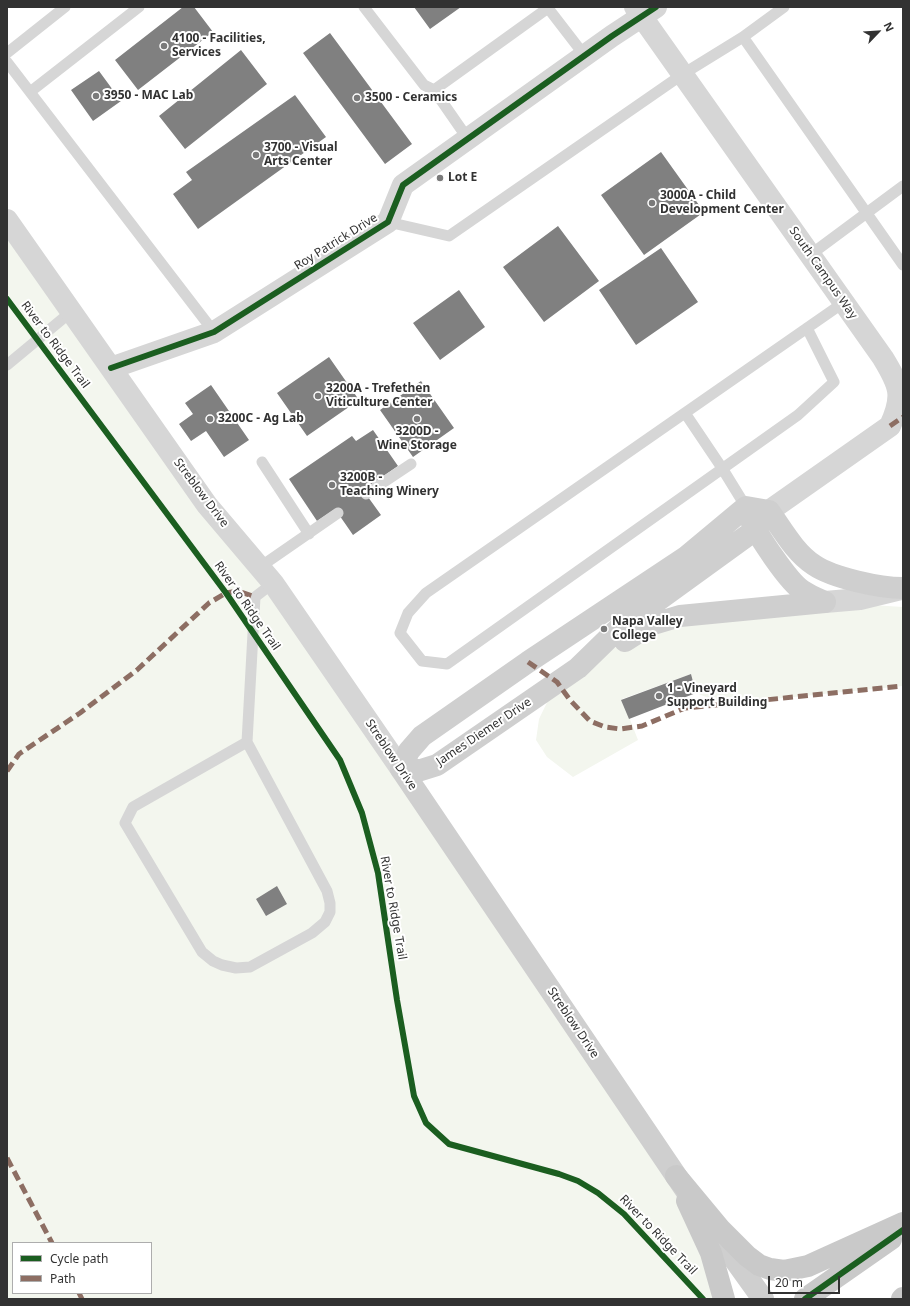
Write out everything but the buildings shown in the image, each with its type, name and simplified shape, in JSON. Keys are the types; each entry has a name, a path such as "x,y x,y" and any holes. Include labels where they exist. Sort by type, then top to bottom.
{"main road":[{"path":"676,1176 720,1229 759,1265 770,1269 784,1271 808,1266 903,1223"},
{"path":"676,1176 711,1253 724,1299"},
{"path":"805,1299 903,1230"}],"street":[{"name":"Roy Patrick Drive","path":"111,368 214,332 388,222 403,185 585,56 644,10"},
{"name":"South Campus Way","path":"644,10 683,74 893,374 898,392 899,407 896,421 769,511"},
{"name":"Streblow Drive","path":"7,220 207,505 266,575 401,769 676,1176 763,1299"},
{"path":"746,507 755,530 782,568 801,591 825,602"},
{"path":"401,769 409,751 422,736 528,662 686,557 746,507 769,511 800,552 814,566 846,579 902,588"},
{"name":"James Diemer Drive","path":"401,769 421,770 437,765 578,668 617,630 755,530 769,511"},
{"path":"578,668 616,647 650,625 680,616 860,599 902,588"}],"lane":[{"path":"7,53 65,7"},
{"path":"30,92 139,7"},
{"path":"364,7 424,85 434,90 468,139"},
{"path":"388,222 449,236 683,74 743,36 784,7"},
{"path":"434,90 548,8 585,56"},
{"path":"743,36 903,265"},
{"path":"7,62 214,332"},
{"path":"810,256 903,186"},
{"path":"807,328 834,382 798,415 447,664 422,661 400,633 408,613 426,593 685,413 807,328 843,303"},
{"path":"7,365 72,311"},
{"path":"685,413 746,507"},
{"path":"262,462 309,534"},
{"path":"366,494 411,464"},
{"path":"247,742 133,807 125,823 202,952 212,961 236,968 250,967 312,933 325,922 330,912 330,903 327,891 247,742 255,597 266,575 309,534 338,514"}],"shaded area":[{"path":"7,220 676,1176 724,1299 7,1299"},
{"path":"825,602 903,607 903,686 724,704 696,693 691,674 622,699 638,740 573,777 547,757 536,740 539,719 557,682 650,625"}],"marked path":[{"path":"890,426 903,417"},
{"path":"7,771 19,754 80,713 137,670 209,603 226,593 238,591 255,597"},
{"path":"528,662 557,682 570,700 590,721 605,727 620,729 642,726 685,708 903,686"},
{"path":"7,1158 51,1242"},
{"path":"80,1294 82,1299"}],"cycle path":[{"path":"111,368 214,332 388,222 403,185 612,36 656,7"},
{"name":"River to Ridge Trail","path":"7,299 226,593 340,760 362,813 378,873 397,1000 414,1096 426,1123 449,1144 559,1174 578,1181 598,1193 624,1214 703,1299"},
{"path":"805,1299 903,1230"}],"place":[{"name":"4100 - Facilities, Services","path":"164,46"},
{"name":"3950 - MAC Lab","path":"96,96"},
{"name":"3500 - Ceramics","path":"357,98"},
{"name":"3700 - Visual Arts Center","path":"256,155"},
{"name":"Lot E","path":"440,178"},
{"name":"3000A - Child Development Center","path":"652,203"},
{"name":"3200A - Trefethen Viticulture Center","path":"318,396"},
{"name":"3200C - Ag Lab","path":"210,419"},
{"name":"3200D - Wine Storage","path":"417,419"},
{"name":"3200B - Teaching Winery","path":"332,485"},
{"name":"Napa Valley College","path":"604,629"},
{"name":"1 - Vineyard Support Building","path":"659,696"}]}
